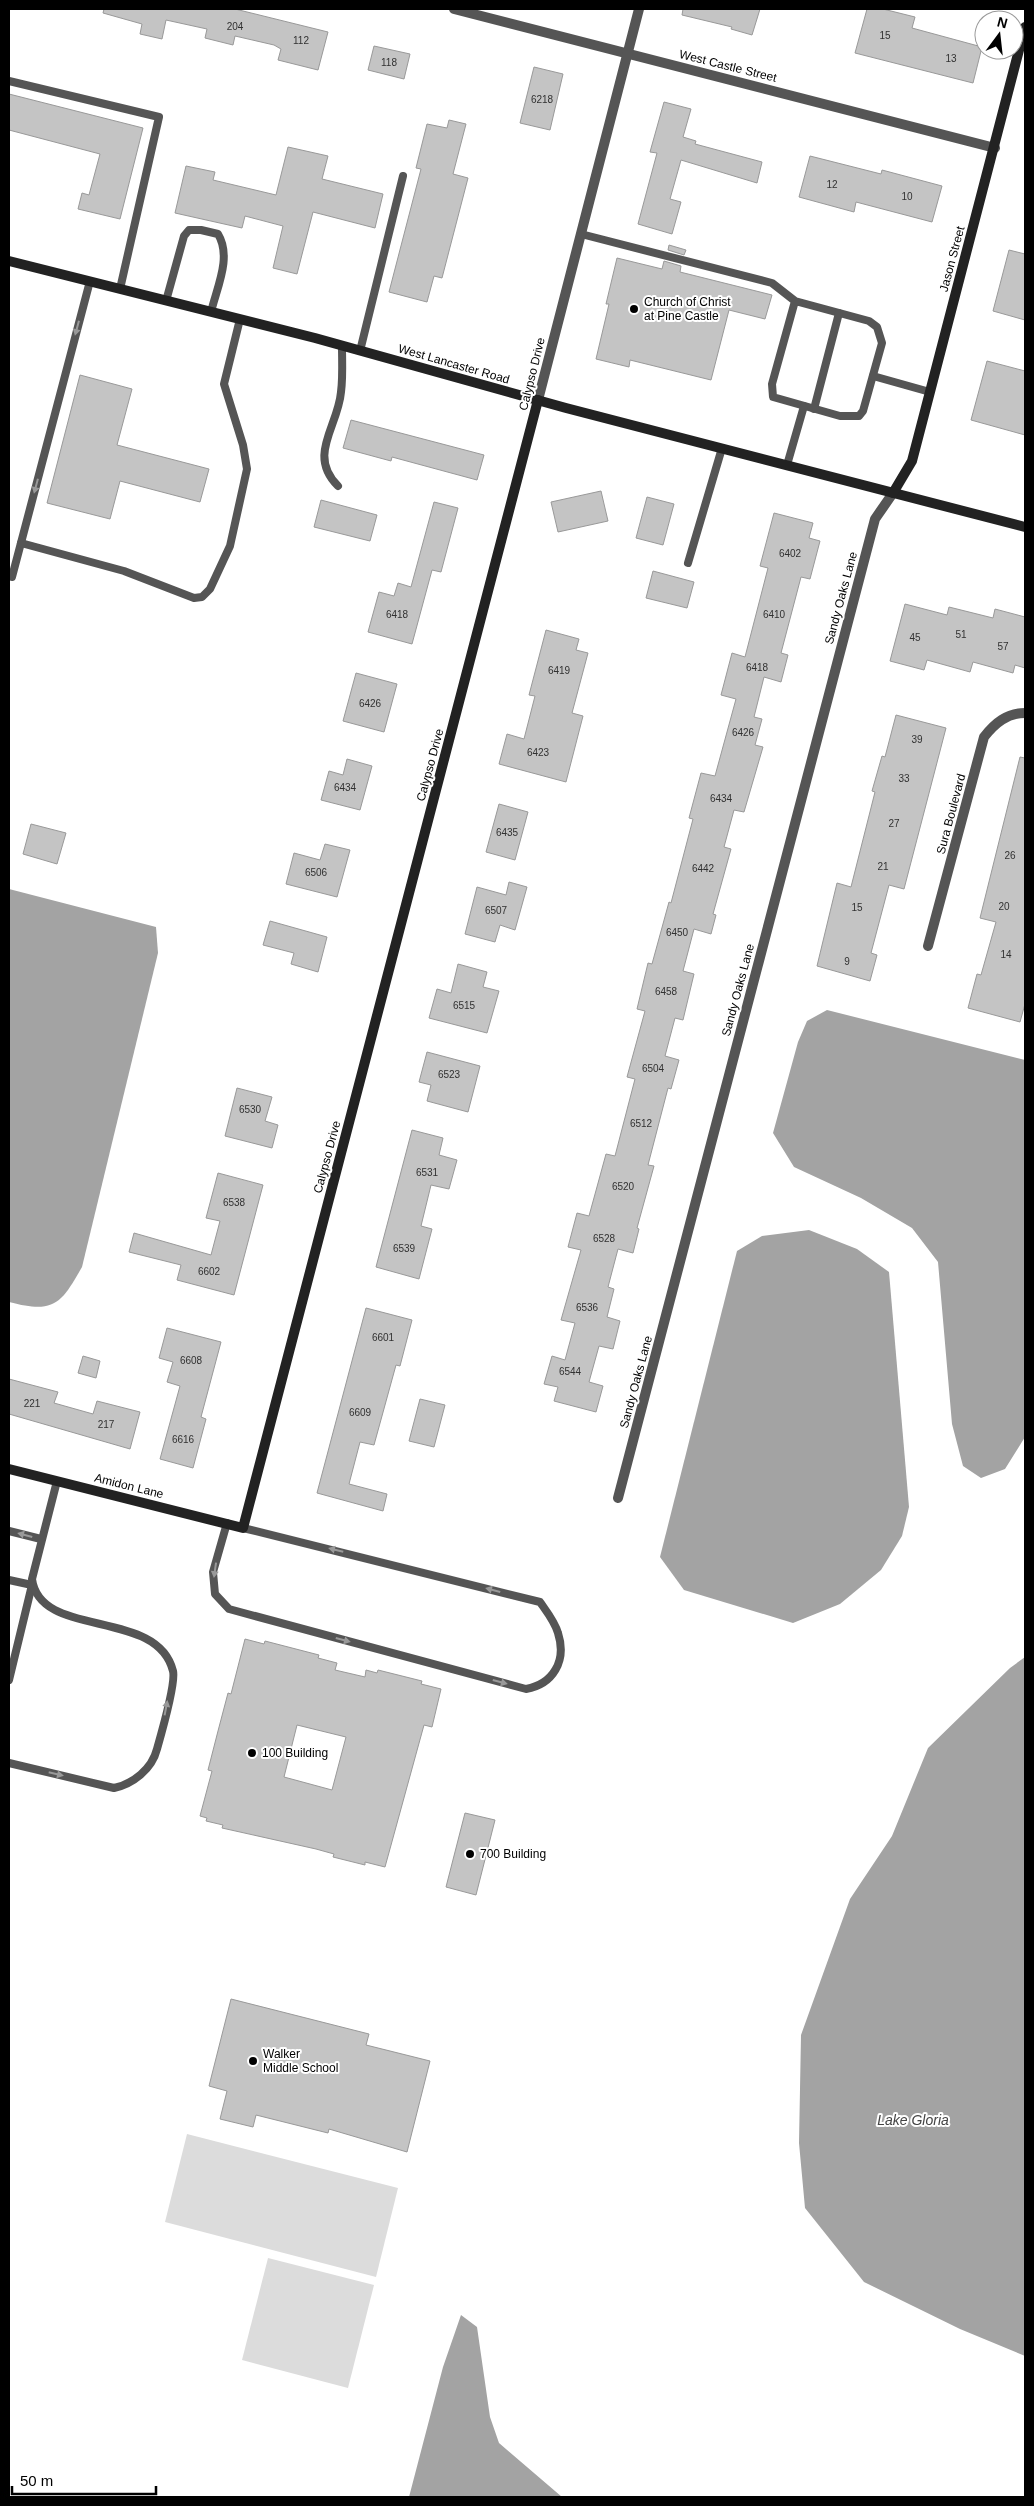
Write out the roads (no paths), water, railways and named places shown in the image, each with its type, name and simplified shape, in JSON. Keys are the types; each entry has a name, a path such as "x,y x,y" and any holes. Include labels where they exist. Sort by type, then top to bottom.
{"street":[{"name":"West Castle Street","path":"454,9 995,148"},
{"name":"Calypso Drive","path":"243,1528 639,9"},
{"name":"Jason Street","path":"893,493 912,461 1025,27"},
{"name":"West Lancaster Road","path":"9,261 240,319 538,400 1025,526"},
{"name":"Sandy Oaks Lane","path":"618,1498 875,519 893,493"},
{"name":"Sura Boulevard","path":"928,946 984,737 992,726 1003,718 1025,713"},
{"name":"Amidon Lane","path":"9,1469 243,1528"}],"lane":[{"path":"9,81 159,117 120,289"},
{"path":"360,351 403,176"},
{"path":"166,300 184,236 189,230 201,230 218,234 224,244 226,254 211,312"},
{"path":"581,234 772,283 795,301 869,320 877,327 881,334 882,343 863,411 859,416 840,416 773,397 771,392 795,301"},
{"path":"12,576 90,281"},
{"path":"814,409 839,313"},
{"path":"21,543 124,571 194,598 202,597 210,589 230,546 247,469 243,445 224,384 240,319"},
{"path":"338,486 329,477 324,457 326,441 341,392 342,346"},
{"path":"873,376 930,392"},
{"path":"787,465 804,406"},
{"path":"688,563 722,448"},
{"path":"9,1680 57,1481"},
{"path":"227,1523 213,1572 215,1594 229,1609 526,1689 539,1687 553,1677 560,1653 559,1634 540,1602 243,1528"},
{"path":"9,1530 42,1539"},
{"path":"9,1580 32,1585"},
{"path":"9,1763 114,1788 126,1786 139,1777 155,1756 163,1728 173,1672 166,1653 153,1643 106,1624 56,1612 45,1605 33,1590 32,1585"}],"water":[{"path":"9,889 156,927 158,953 82,1267 62,1297 54,1303 36,1307 9,1302"},
{"path":"827,1010 1025,1060 1025,1437 1005,1469 981,1478 963,1466 952,1424 938,1262 912,1228 861,1198 794,1167 773,1133 798,1042 807,1021"},
{"path":"809,1230 857,1249 889,1272 909,1507 902,1536 881,1570 840,1604 793,1623 684,1590 660,1557 737,1251 762,1236"},
{"name":"Lake Gloria","path":"1025,1657 1025,2356 960,2329 864,2282 805,2208 799,2143 801,2035 850,1899 892,1836 928,1748 1010,1668"},
{"path":"461,2315 477,2327 490,2417 499,2443 562,2497 409,2497 443,2367"}],"place":[{"name":"Church of Christ at Pine Castle","path":"634,309"},
{"name":"100 Building","path":"252,1753"},
{"name":"700 Building","path":"470,1854"},
{"name":"Walker Middle School","path":"253,2061"}]}
